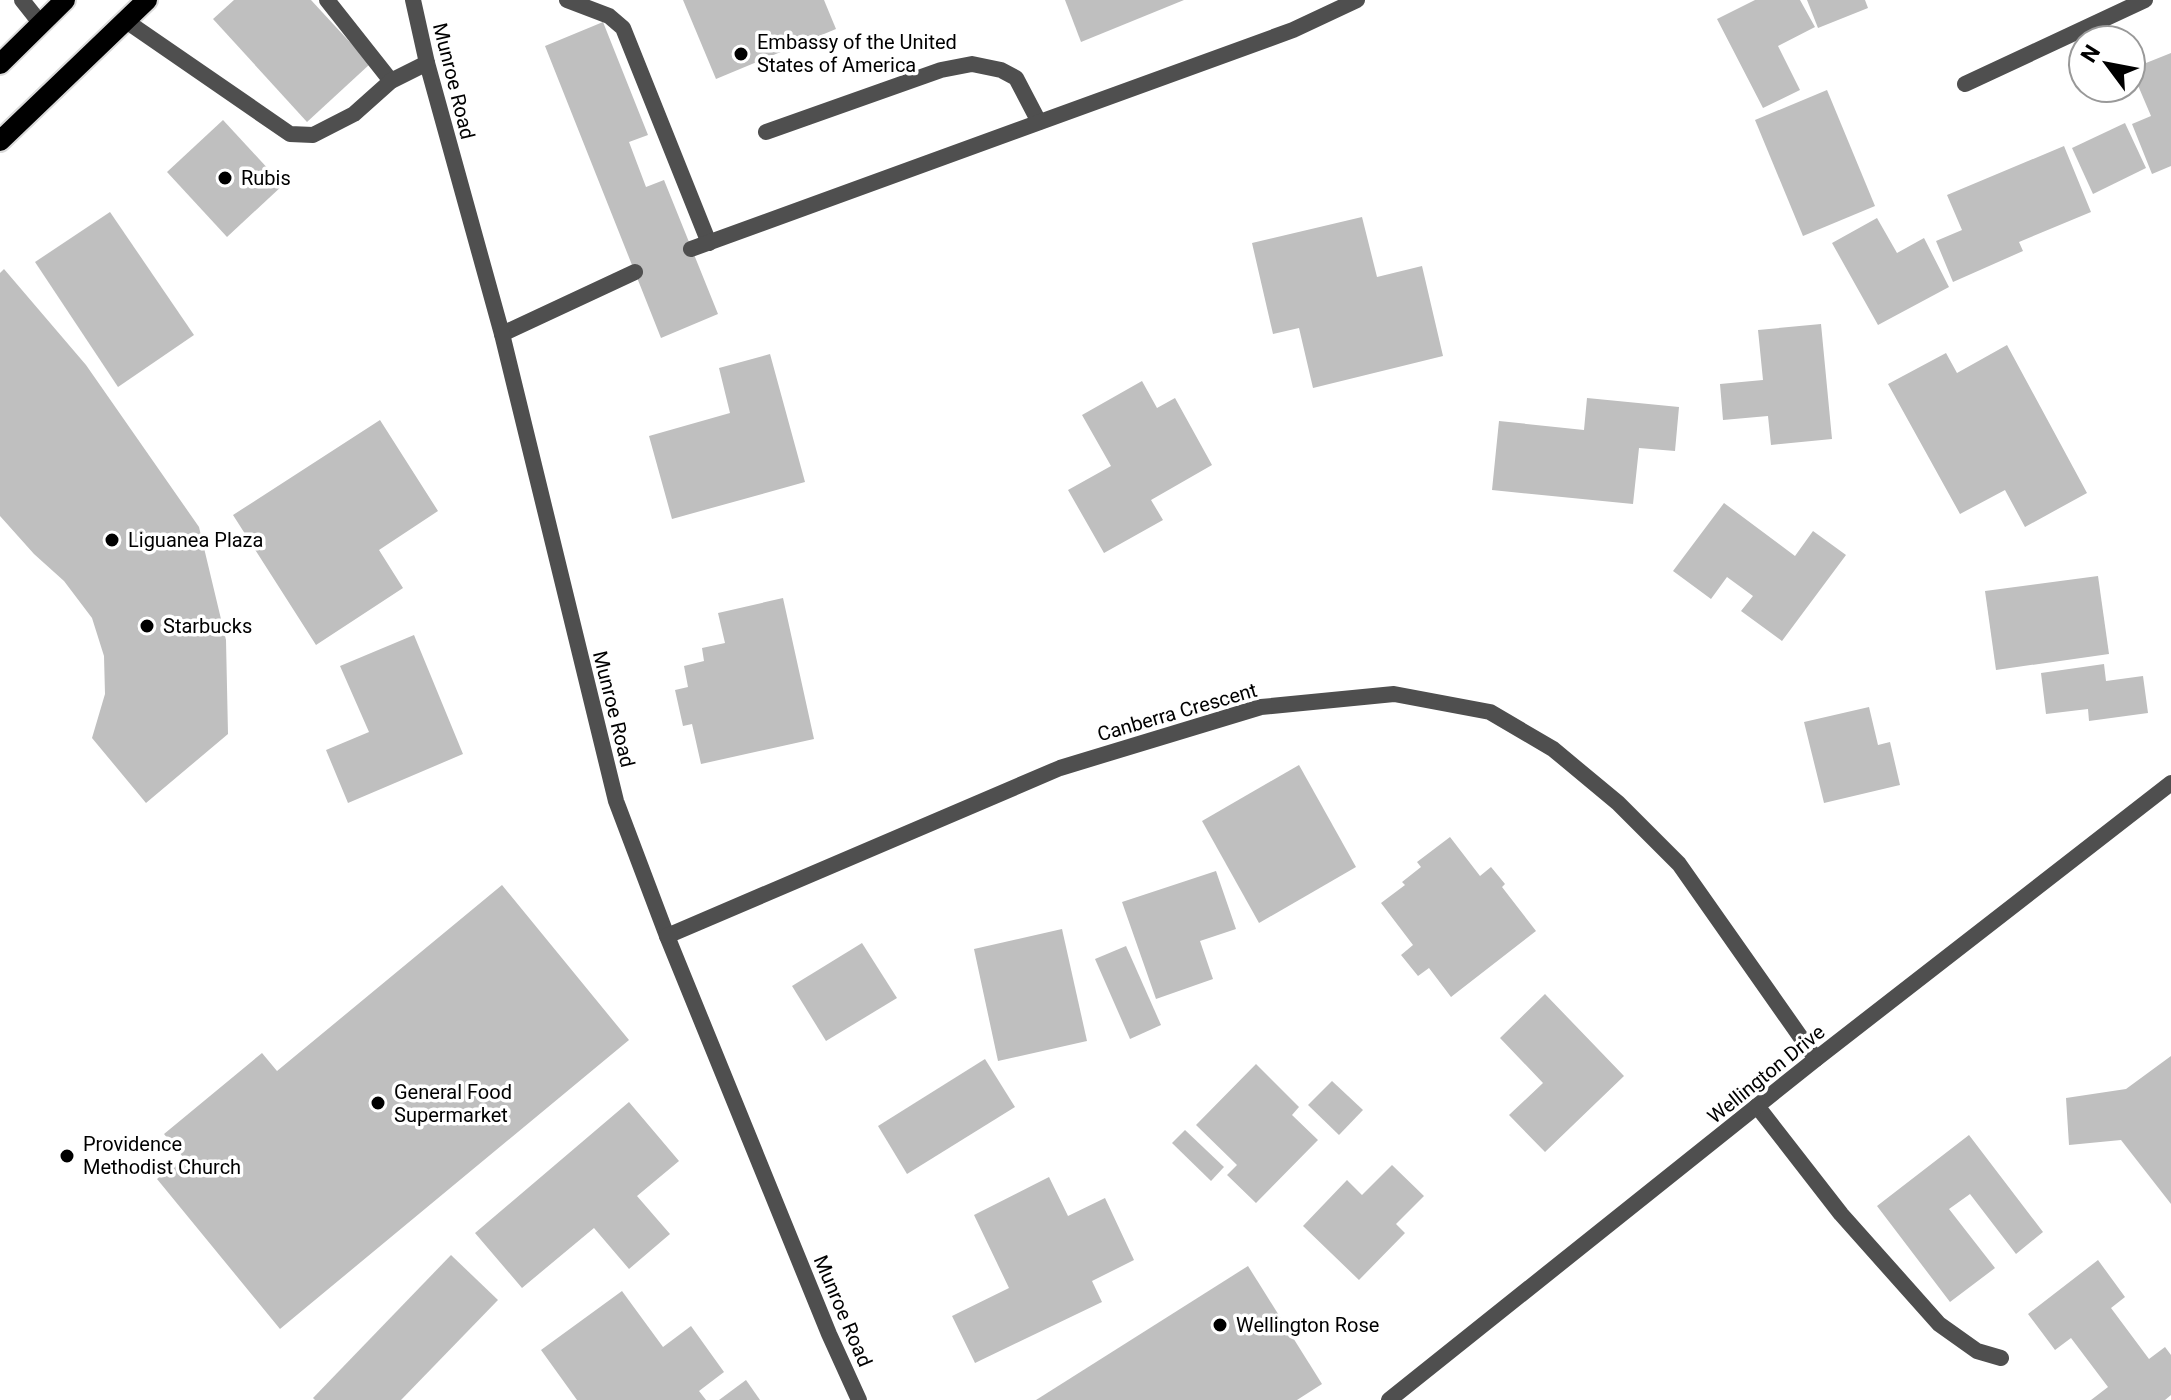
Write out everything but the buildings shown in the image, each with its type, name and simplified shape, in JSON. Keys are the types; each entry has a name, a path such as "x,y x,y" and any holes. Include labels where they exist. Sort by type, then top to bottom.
{"main road":[{"path":"0,64 65,0"},
{"path":"0,141 147,0"}],"street":[{"path":"22,0 41,24"},
{"path":"327,0 391,81"},
{"name":"Munroe Road","path":"413,0 427,63 502,334 616,801 667,936 829,1334 859,1400"},
{"path":"567,0 609,16 623,28 709,243"},
{"path":"691,249 1293,30 1357,0"},
{"path":"1965,84 2145,0"},
{"path":"126,21 290,134 313,135 354,114 391,81 427,63"},
{"path":"766,132 941,70 972,64 1001,70 1016,78 1039,122"},
{"path":"502,334 635,272"},
{"name":"Canberra Crescent","path":"667,936 1060,768 1261,707 1394,694 1490,712 1553,749 1618,803 1679,864 1816,1059"},
{"name":"Wellington Drive","path":"1389,1400 1816,1059 2171,783"},
{"path":"1757,1106 1841,1214 1939,1324 1977,1351 2001,1358"}],"place":[{"name":"Embassy of the United States of America","path":"741,54"},
{"name":"Rubis","path":"225,178"},
{"name":"Liguanea Plaza","path":"112,540"},
{"name":"Starbucks","path":"147,626"},
{"name":"General Food Supermarket","path":"378,1103"},
{"name":"Providence Methodist Church","path":"67,1156"},
{"name":"Wellington Rose","path":"1220,1325"}]}
